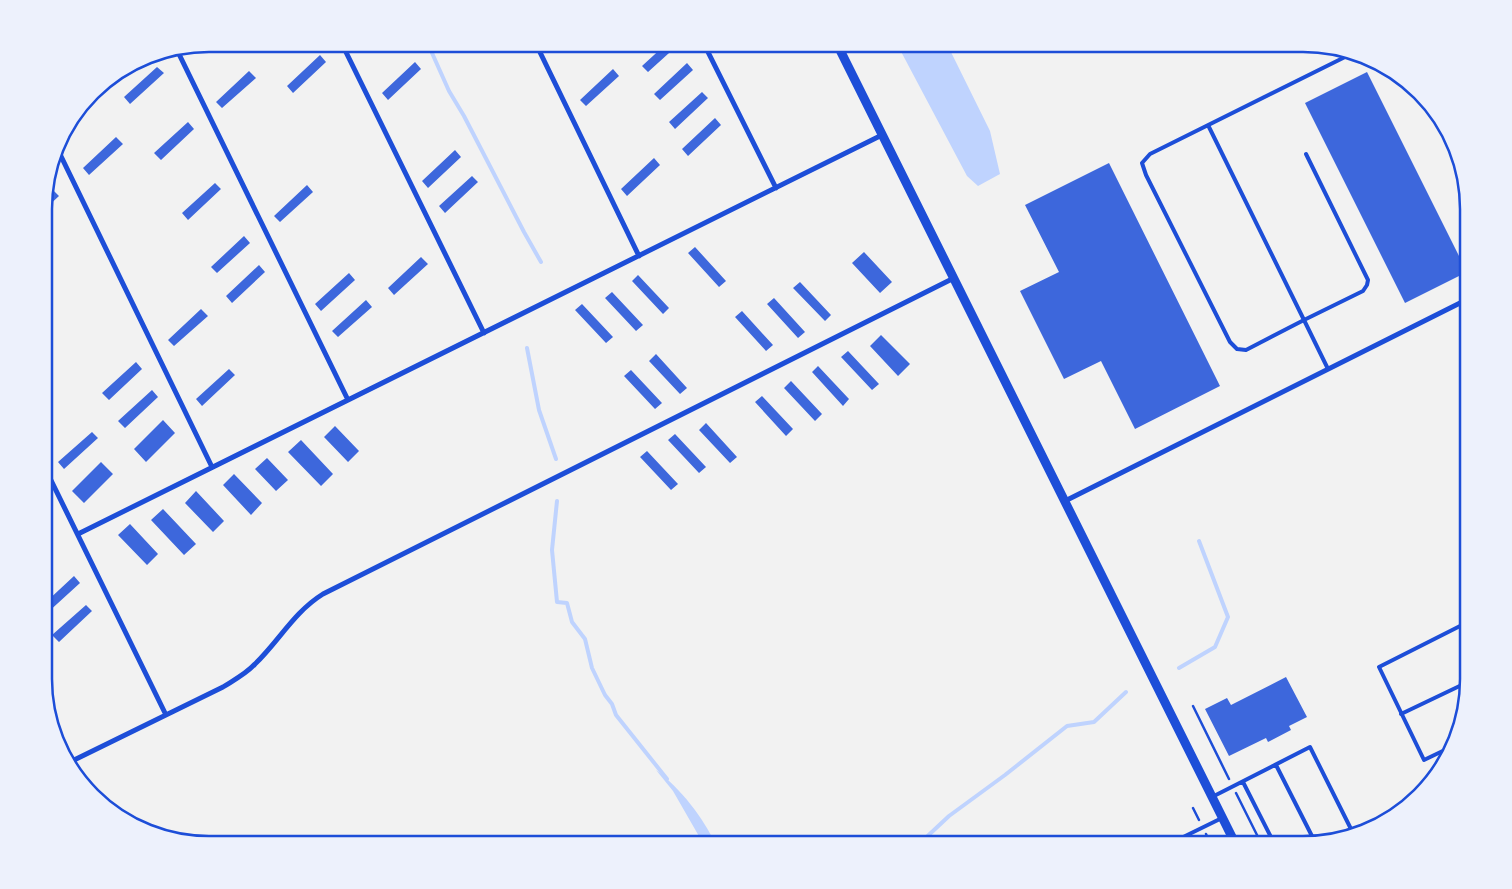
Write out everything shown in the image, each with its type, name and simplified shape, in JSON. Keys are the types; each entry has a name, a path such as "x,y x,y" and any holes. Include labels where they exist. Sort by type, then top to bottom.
{"street":[{"path":"841,52 1231,836"},
{"path":"346,53 484,333"},
{"path":"540,53 640,256"},
{"path":"708,53 776,188"},
{"path":"180,56 348,400"},
{"path":"78,534 882,135"},
{"path":"62,158 212,467"},
{"path":"75,760 223,687 246,673 256,664 302,609 323,594 954,278"},
{"path":"1065,501 1459,304"},
{"path":"52,482 166,714"}],"lane":[{"path":"1306,154 1368,280 1367,286 1363,292 1246,350 1237,349 1230,342 1146,175 1142,163 1150,154 1343,58"},
{"path":"1208,125 1328,369"},
{"path":"1442,752 1424,760 1379,667 1459,627"},
{"path":"1402,714 1459,686"},
{"path":"1212,797 1310,747 1351,829"},
{"path":"1276,765 1312,836"},
{"path":"1243,782 1270,836"},
{"path":"1185,836 1222,818"}],"path":[{"path":"1193,706 1258,836"}],"water":[{"path":"901,52 951,52 990,131 1000,174 978,186 967,176"},
{"path":"656,770 690,804 711,836 699,836 673,791"}],"building":[{"path":"657,53 670,53 648,72 642,66"},
{"path":"320,55 326,62 293,93 287,86"},
{"path":"415,62 421,69 388,100 382,93"},
{"path":"687,63 693,70 660,100 654,94"},
{"path":"157,67 164,73 130,104 124,97"},
{"path":"613,69 619,76 586,106 580,100"},
{"path":"249,71 256,78 222,108 216,102"},
{"path":"1367,72 1459,256 1459,276 1405,303 1305,103"},
{"path":"702,92 708,98 675,129 669,122"},
{"path":"715,118 721,125 688,156 682,149"},
{"path":"188,122 194,129 161,160 154,153"},
{"path":"116,137 123,144 89,175 83,168"},
{"path":"455,150 461,157 428,188 422,181"},
{"path":"654,158 660,165 627,196 621,189"},
{"path":"1109,163 1220,386 1135,429 1101,361 1064,379 1020,291 1059,272 1025,205"},
{"path":"472,176 478,182 445,213 439,206"},
{"path":"215,183 221,189 188,220 182,213"},
{"path":"307,185 313,192 280,222 274,216"},
{"path":"54,191 59,196 53,202"},
{"path":"244,236 250,243 217,273 211,267"},
{"path":"695,247 726,281 719,287 688,253"},
{"path":"864,252 892,282 880,293 852,263"},
{"path":"421,257 428,264 394,295 388,288"},
{"path":"259,265 265,272 232,303 226,296"},
{"path":"349,273 355,280 321,311 315,304"},
{"path":"638,275 669,308 663,314 632,281"},
{"path":"800,282 831,315 825,321 793,288"},
{"path":"612,292 643,325 636,331 605,298"},
{"path":"774,298 805,332 798,338 767,304"},
{"path":"366,300 372,307 338,337 332,331"},
{"path":"582,304 613,337 606,343 575,310"},
{"path":"201,309 208,316 174,346 168,340"},
{"path":"742,311 773,345 766,351 735,317"},
{"path":"881,335 910,364 898,376 870,346"},
{"path":"848,351 879,384 872,390 841,357"},
{"path":"656,354 687,388 680,394 649,361"},
{"path":"136,362 142,369 109,400 102,393"},
{"path":"818,366 849,399 843,406 812,372"},
{"path":"229,369 235,375 202,406 196,399"},
{"path":"631,370 662,403 655,409 624,376"},
{"path":"791,381 822,414 815,421 784,388"},
{"path":"152,390 158,397 125,428 118,421"},
{"path":"762,396 793,429 786,436 755,402"},
{"path":"163,420 175,433 146,462 134,449"},
{"path":"706,423 737,457 730,463 699,430"},
{"path":"335,426 359,451 348,462 324,437"},
{"path":"92,432 98,438 64,469 58,462"},
{"path":"675,434 706,467 699,473 668,440"},
{"path":"301,440 333,474 321,486 288,452"},
{"path":"647,451 678,484 671,490 640,457"},
{"path":"267,458 288,480 276,491 255,469"},
{"path":"101,462 113,474 84,503 72,491"},
{"path":"234,474 262,503 251,515 223,485"},
{"path":"196,491 224,521 213,532 185,503"},
{"path":"163,509 196,544 184,555 151,520"},
{"path":"130,524 158,554 147,565 118,535"},
{"path":"74,576 80,583 52,609 52,596"},
{"path":"86,605 92,611 59,642 52,635"},
{"path":"1286,677 1307,717 1289,726 1291,730 1268,742 1266,738 1229,756 1205,709 1227,698 1231,705"}],"waterway":[{"path":"432,53 449,91 541,262"},
{"path":"527,348 539,410 556,459"},
{"path":"557,501 552,550 557,602 567,603 572,622 585,639 592,668 616,715 667,779"},
{"path":"1179,668 1215,647 1228,617 1199,541"},
{"path":"928,836 949,816 1067,726 1094,722 1126,692"}]}
